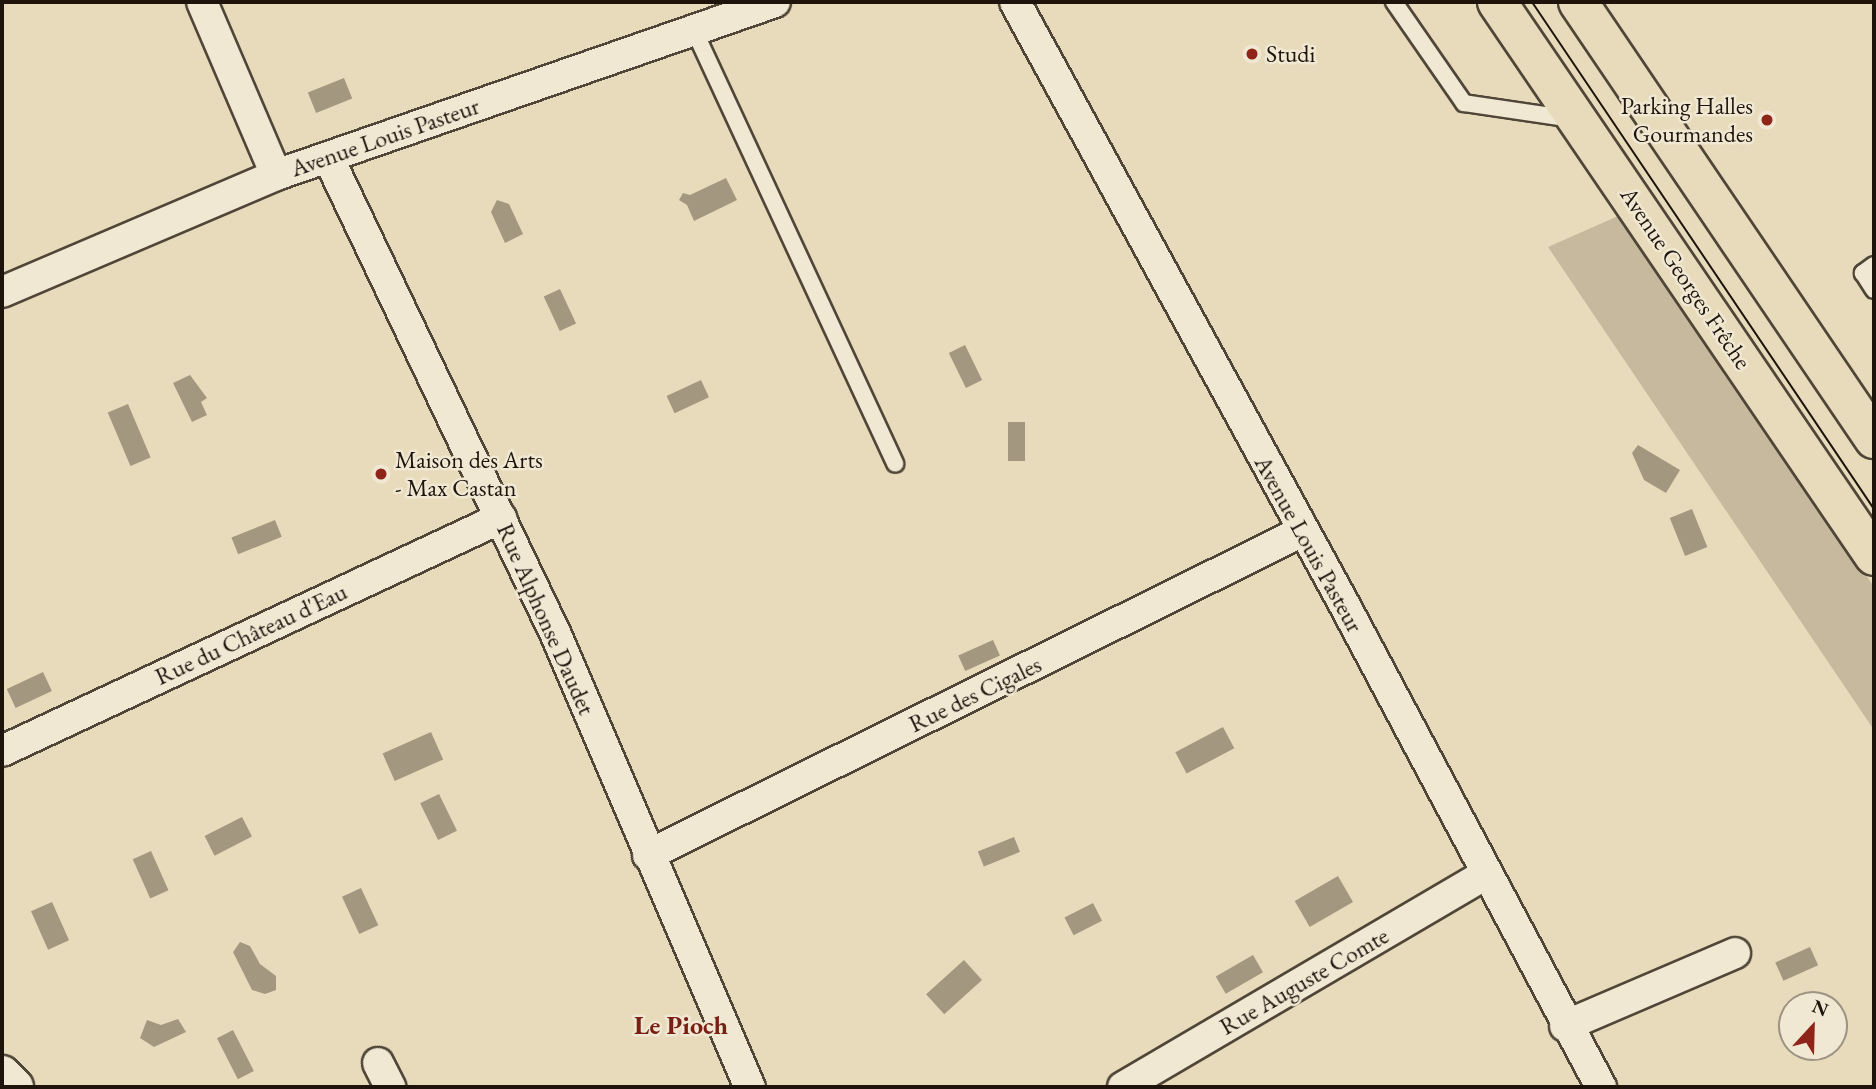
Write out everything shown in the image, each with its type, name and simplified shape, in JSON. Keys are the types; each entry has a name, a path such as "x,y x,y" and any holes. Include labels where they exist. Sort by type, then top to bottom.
{"main road":[{"name":"Avenue Georges Frêche","path":"1497,2 1874,556"},
{"path":"1578,2 1874,439"},
{"path":"2,1075 14,1087"}],"street":[{"path":"202,2 276,175"},
{"name":"Avenue Louis Pasteur","path":"2,292 276,175 775,2"},
{"name":"Avenue Louis Pasteur","path":"1015,2 1301,532 1344,604 1565,1026 1601,1087"},
{"name":"Rue Alphonse Daudet","path":"328,157 556,635 648,855 750,1087"},
{"name":"Rue du Château d'Eau","path":"2,751 501,518"},
{"name":"Rue des Cigales","path":"648,855 1301,532"},
{"name":"Rue Auguste Comte","path":"1123,1087 1485,875"},
{"path":"1565,1026 1735,953"}],"lane":[{"path":"1394,2 1464,103 1578,120"},
{"path":"694,30 895,464"},
{"path":"1874,265 1863,273 1874,290"}],"shaded area":[{"path":"344,78 352,98 316,113 308,93"},
{"path":"726,178 737,200 694,221 687,205 679,200 683,193 690,195"},
{"path":"497,200 509,204 523,234 505,243 491,212"},
{"path":"1625,213 1874,587 1874,730 1548,247"},
{"path":"560,289 576,323 560,331 544,297"},
{"path":"965,345 982,380 966,388 949,353"},
{"path":"190,375 207,398 201,402 207,415 192,422 173,383"},
{"path":"701,380 709,397 675,413 667,396"},
{"path":"128,404 151,457 130,466 108,413"},
{"path":"1008,422 1025,422 1025,461 1008,461"},
{"path":"1638,445 1680,470 1666,493 1644,480 1632,453"},
{"path":"1692,509 1707,547 1685,556 1670,518"},
{"path":"275,520 282,537 238,554 231,538"},
{"path":"993,640 1000,656 965,671 958,655"},
{"path":"43,672 52,691 16,708 7,689"},
{"path":"1223,727 1234,748 1187,774 1175,752"},
{"path":"431,732 443,759 395,781 383,754"},
{"path":"439,794 457,831 438,840 420,803"},
{"path":"242,817 252,837 215,856 205,836"},
{"path":"1014,837 1020,852 984,866 978,852"},
{"path":"151,851 168,890 150,898 133,859"},
{"path":"1338,876 1353,902 1310,927 1295,901"},
{"path":"361,888 378,925 359,934 342,897"},
{"path":"52,902 69,940 48,950 31,911"},
{"path":"1093,903 1102,921 1074,935 1064,918"},
{"path":"240,942 250,946 260,964 276,976 276,990 265,994 252,990 233,952"},
{"path":"1810,947 1818,965 1783,981 1775,962"},
{"path":"1253,955 1263,972 1226,994 1216,976"},
{"path":"964,960 982,980 944,1014 926,994"},
{"path":"178,1019 186,1032 154,1047 140,1038 147,1020 161,1025"},
{"path":"233,1030 254,1071 238,1079 217,1038"}],"tram line":[{"path":"1532,2 1874,509"}],"place":[{"name":"Studi","path":"1252,54"},
{"name":"Parking Halles Gourmandes","path":"1767,120"},
{"name":"Maison des Arts - Max Castan","path":"381,474"}],"district":[{"name":"Le Pioch","path":"681,1026"}]}
